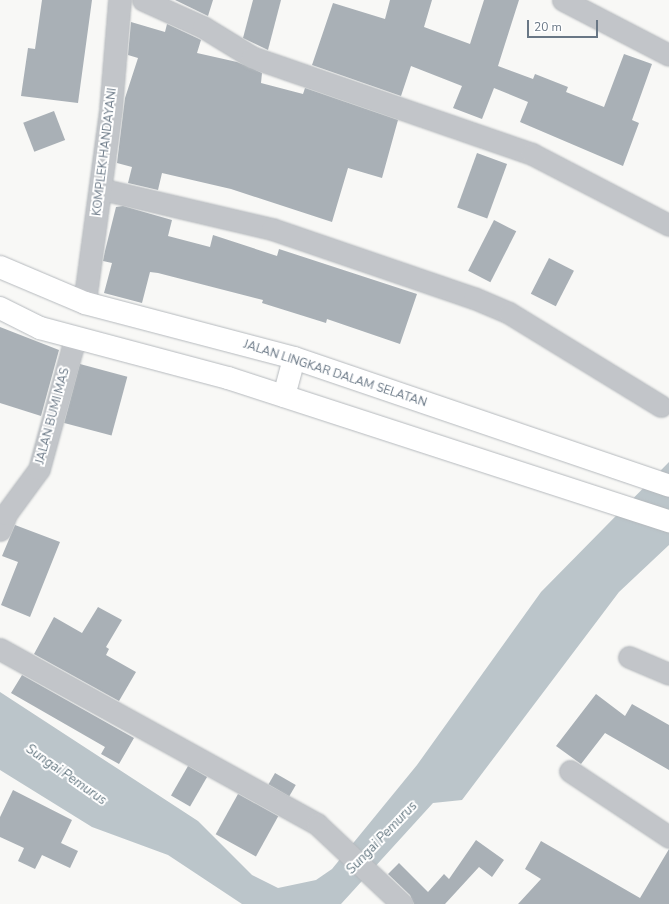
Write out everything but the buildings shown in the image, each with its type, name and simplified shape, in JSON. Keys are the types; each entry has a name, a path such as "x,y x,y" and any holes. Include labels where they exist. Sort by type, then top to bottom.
{"main road":[{"name":"JALAN LINGKAR DALAM SELATAN","path":"0,267 85,303 294,358 669,486"},
{"path":"0,308 40,328 284,396 669,521"},
{"path":"284,396 294,358"}],"street":[{"name":"KOMPLEK HANDAYANI","path":"85,303 101,189 120,0"},
{"path":"143,0 202,27 252,57 532,154 669,225"},
{"path":"563,0 669,55"},
{"path":"101,189 287,234 474,298 509,313 661,406"},
{"name":"JALAN BUMI MAS","path":"0,530 6,514 39,469 75,338"},
{"path":"0,649 317,824 375,876 402,904"},
{"path":"629,658 669,674"},
{"path":"570,771 669,837"}],"water":[{"name":"Sungai Pemurus","path":"669,462 669,545 619,592 462,800 433,803 341,904 242,904 168,855 92,827 0,770 0,692 198,821 252,875 278,888 316,880 332,869 417,765 541,592"}]}
